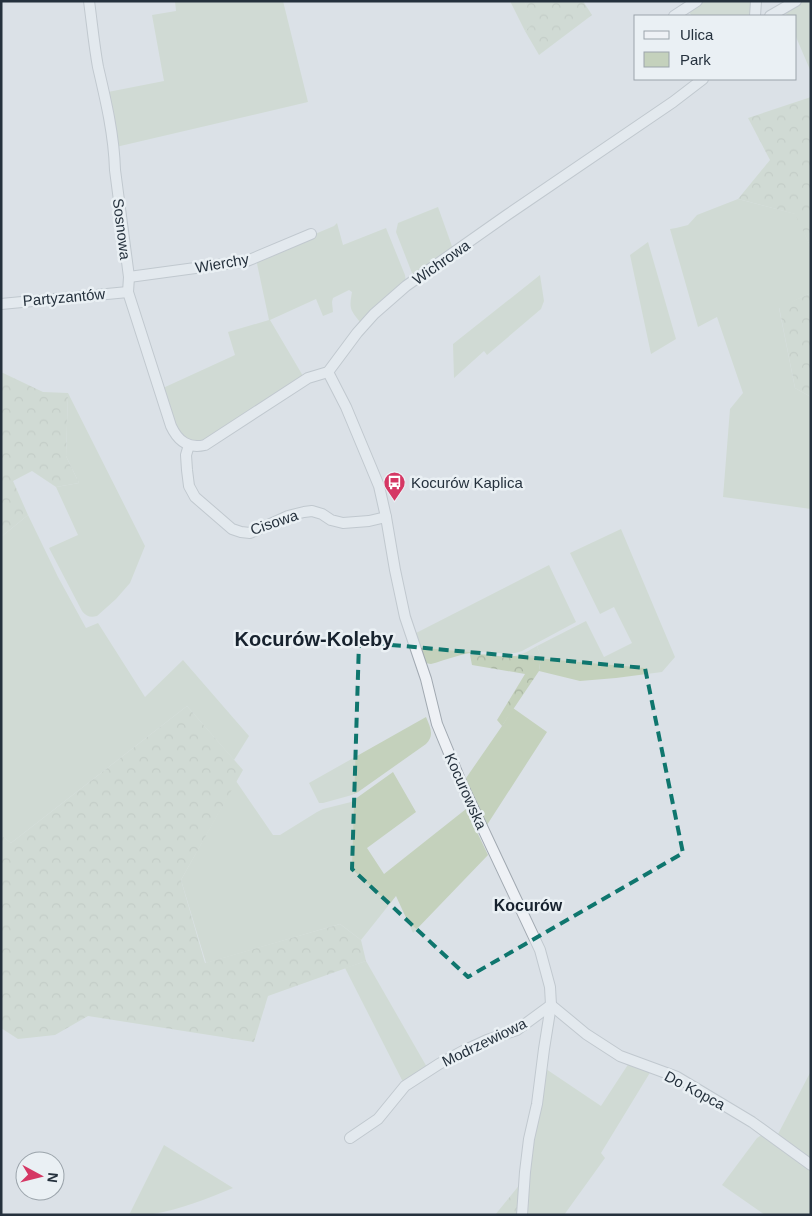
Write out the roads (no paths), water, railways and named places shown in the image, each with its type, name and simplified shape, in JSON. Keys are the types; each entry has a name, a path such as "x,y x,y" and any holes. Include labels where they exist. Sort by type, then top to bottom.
{"street":[{"name":"Sosnowa","path":"90,1 98,65 114,153 129,277 128,292 171,426 178,439 189,445"},
{"path":"676,15 697,1"},
{"path":"755,15 756,1"},
{"path":"772,15 796,1"},
{"name":"Wichrowa","path":"328,372 357,333 374,314 406,286 673,102 702,80"},
{"name":"Wierchy","path":"129,277 247,261 311,234"},
{"name":"Partyzantów","path":"1,304 128,292"},
{"path":"189,445 205,445 308,378 328,372"},
{"name":"Kocurowska","path":"328,372 346,407 379,486 405,617 426,679 437,724 461,782 540,950 550,987 551,1005 537,1104 529,1139 522,1215"},
{"name":"Cisowa","path":"189,445 186,455 186,470 189,486 195,496 232,529 250,533 288,516 304,512 322,514 331,520 343,523 370,521 386,517"},
{"name":"Modrzewiowa","path":"350,1138 378,1118 405,1086 463,1050 517,1030 551,1005"},
{"name":"Do Kopca","path":"551,1005 586,1034 620,1056 677,1077 752,1122 811,1165"}],"place":[{"name":"Kocurów Kaplica","path":"395,501"}],"district":[{"name":"Kocurów-Koleby","path":"314,639"},
{"name":"Kocurów","path":"528,905"}]}
